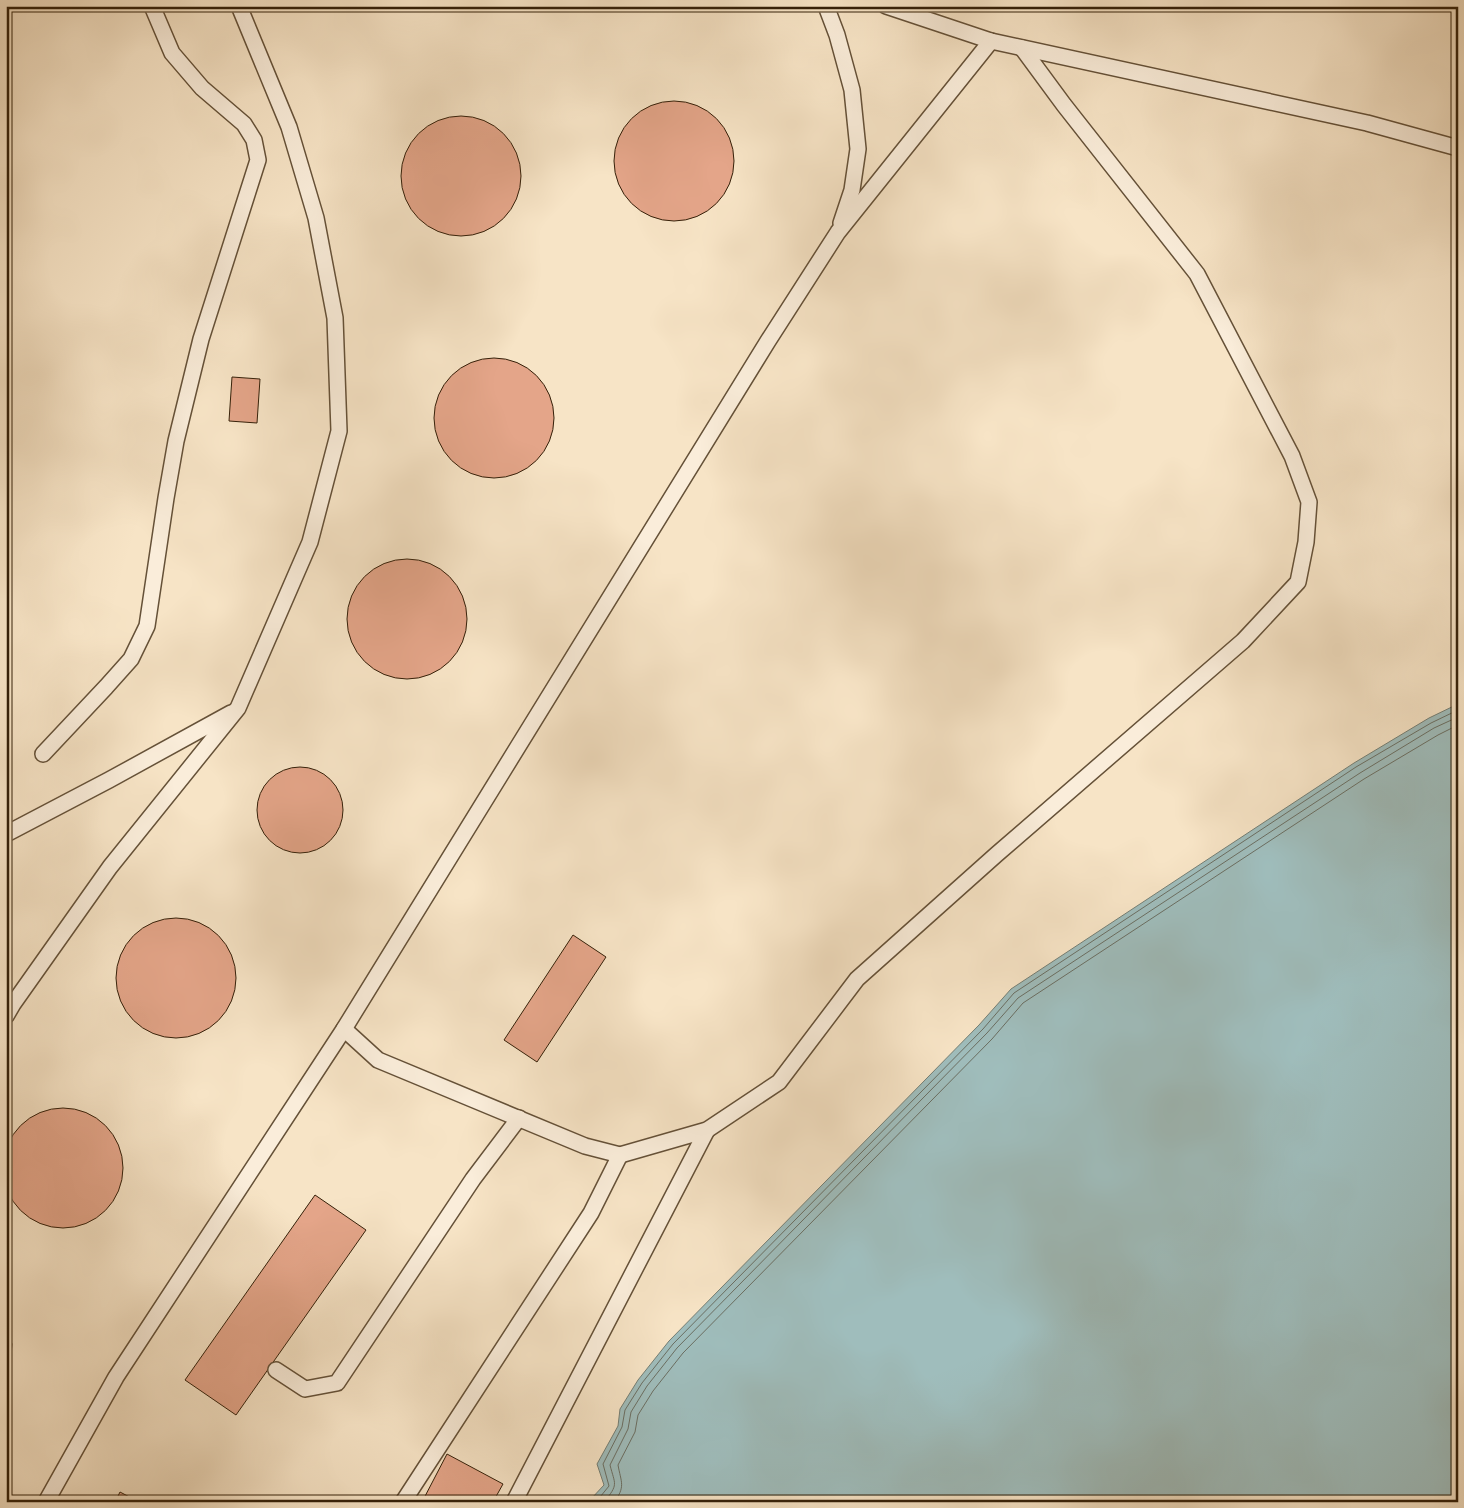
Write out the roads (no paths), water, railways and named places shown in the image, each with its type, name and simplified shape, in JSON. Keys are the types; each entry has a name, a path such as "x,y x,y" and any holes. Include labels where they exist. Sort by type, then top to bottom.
{"lane":[{"path":"43,754 131,659 147,626 176,441 201,339 258,160 254,140 244,124 202,88 172,53 152,6"},
{"path":"6,1016 110,868 238,708 310,542 339,431 335,318 316,218 289,127 239,6"},
{"path":"826,6 837,35 852,90 858,149 852,190 838,232"},
{"path":"886,6 991,41 1366,123 1458,148"},
{"path":"46,1502 116,1378 344,1029 768,340 838,232 991,41"},
{"path":"344,1029 378,1060 585,1146 620,1155 708,1130 779,1082 857,979 997,854 1243,641 1298,582 1306,542 1309,502 1292,456 1197,274 1064,105 1022,48"},
{"path":"7,834 238,708"},
{"path":"276,1370 305,1389 337,1383 472,1179 518,1118"},
{"path":"514,1502 708,1130"},
{"path":"403,1502 591,1213 620,1155"}],"water":[{"path":"1458,704 1458,1502 591,1502 591,1499 604,1485 597,1464 618,1426 620,1409 638,1380 669,1341 979,1025 1011,989 1354,763 1429,718"}]}
